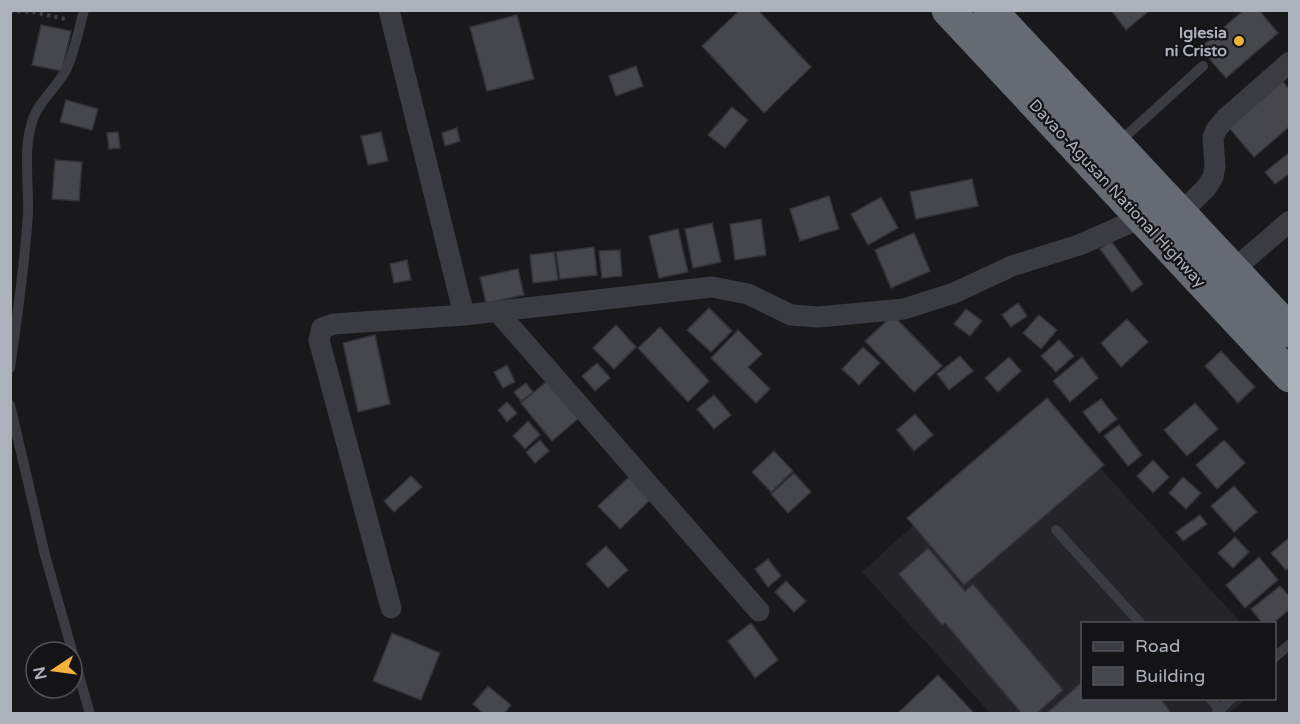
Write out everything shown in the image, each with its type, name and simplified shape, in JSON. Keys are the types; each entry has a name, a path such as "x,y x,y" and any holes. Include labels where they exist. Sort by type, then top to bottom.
{"highway":[{"name":"Davao-Agusan National Highway","path":"948,10 1290,376"},
{"name":"Davao-Agusan National Highway","path":"990,10 1290,331"}],"street":[{"path":"389,10 464,315"},
{"path":"1180,214 1206,188 1213,177 1215,166 1213,138 1216,130 1226,118 1290,62"},
{"path":"392,608 319,340 322,328 334,324 464,315 712,288 748,294 791,315 818,317 904,309 954,293 1012,266 1079,245 1142,218"},
{"path":"1233,270 1290,221"},
{"path":"497,311 759,611"}],"lane":[{"path":"10,368 28,212 27,144 33,120 40,106 67,67 84,10"},
{"path":"1116,146 1203,66"},
{"path":"10,405 45,555 90,714"},
{"path":"1056,530 1140,622"},
{"path":"1276,657 1290,644"},
{"path":"1218,712 1231,700"}],"path":[{"path":"10,11 34,12 81,23"}],"shaded area":[{"path":"1044,406 1240,622 1081,622 1081,700 1245,700 1229,713 990,713 862,572"}],"building":[{"path":"740,10 758,10 811,67 764,113 702,46"},
{"path":"1111,10 1150,10 1126,30"},
{"name":"Iglesia ni Cristo","path":"1244,10 1259,10 1278,33 1226,78 1200,48"},
{"path":"517,15 534,79 487,91 470,27"},
{"path":"41,25 71,31 62,71 32,65"},
{"path":"636,66 643,86 616,96 609,76"},
{"path":"1279,77 1290,90 1290,126 1254,157 1225,123"},
{"path":"66,100 98,109 92,130 60,122"},
{"path":"732,107 748,120 725,148 708,135"},
{"path":"457,128 460,141 445,146 442,133"},
{"path":"118,132 120,148 109,149 107,133"},
{"path":"381,132 388,161 368,165 361,136"},
{"path":"1290,152 1290,173 1275,184 1265,172"},
{"path":"55,160 82,162 79,201 52,199"},
{"path":"972,179 978,206 916,219 910,192"},
{"path":"829,196 839,229 800,241 790,209"},
{"path":"881,197 898,228 868,245 851,214"},
{"path":"761,219 766,255 735,260 730,224"},
{"path":"712,223 721,262 693,268 685,229"},
{"path":"678,229 688,272 659,278 649,236"},
{"path":"914,233 930,271 891,288 875,250"},
{"path":"1111,241 1143,284 1132,292 1100,249"},
{"path":"594,247 597,275 560,279 556,252"},
{"path":"620,250 622,276 602,278 599,251"},
{"path":"554,252 558,280 533,283 530,255"},
{"path":"407,260 411,280 394,283 390,264"},
{"path":"518,269 524,295 486,303 480,277"},
{"path":"1018,303 1027,316 1011,327 1002,315"},
{"path":"709,308 732,331 711,352 687,330"},
{"path":"966,309 982,321 970,336 954,324"},
{"path":"893,315 942,366 914,392 865,341"},
{"path":"1039,315 1057,330 1041,349 1023,333"},
{"path":"1127,319 1148,342 1121,367 1101,343"},
{"path":"616,325 636,347 614,369 593,348"},
{"path":"660,327 709,381 688,402 638,348"},
{"path":"738,330 762,354 748,367 770,389 756,403 711,358"},
{"path":"375,335 390,404 358,412 343,343"},
{"path":"1059,340 1074,356 1056,372 1041,356"},
{"path":"863,347 880,363 859,385 842,369"},
{"path":"1221,351 1255,387 1238,403 1205,366"},
{"path":"960,356 973,371 949,390 937,374"},
{"path":"1009,357 1021,371 998,392 985,378"},
{"path":"1082,357 1098,378 1070,402 1053,381"},
{"path":"597,363 610,378 595,391 582,376"},
{"path":"507,365 515,382 503,388 494,372"},
{"path":"547,381 579,418 552,441 521,403"},
{"path":"526,383 533,392 521,401 514,392"},
{"path":"714,395 731,415 714,429 697,409"},
{"path":"1047,398 1104,465 964,585 907,518"},
{"path":"1101,399 1117,419 1099,433 1083,412"},
{"path":"507,402 517,413 507,422 498,410"},
{"path":"1195,403 1218,429 1187,456 1164,430"},
{"path":"915,414 933,435 914,451 897,430"},
{"path":"528,421 540,435 525,449 513,436"},
{"path":"1119,425 1142,455 1128,466 1104,436"},
{"path":"540,440 549,451 535,463 526,452"},
{"path":"1224,440 1245,463 1217,489 1196,465"},
{"path":"774,451 793,471 771,492 752,472"},
{"path":"1153,460 1169,477 1153,493 1137,476"},
{"path":"794,473 811,492 788,513 771,494"},
{"path":"411,476 422,487 394,512 384,501"},
{"path":"629,477 650,500 620,529 598,506"},
{"path":"1183,477 1201,493 1186,509 1169,493"},
{"path":"1234,486 1257,512 1234,532 1211,506"},
{"path":"1200,515 1207,524 1183,541 1176,532"},
{"path":"1235,537 1249,552 1233,568 1218,553"},
{"path":"1290,537 1290,567 1286,570 1271,553"},
{"path":"606,546 628,570 608,588 586,564"},
{"path":"928,548 965,591 973,584 1063,690 1036,714 1022,714 945,623 942,625 899,574"},
{"path":"1259,557 1278,580 1245,608 1226,585"},
{"path":"768,559 781,576 768,587 755,569"},
{"path":"786,581 806,601 794,612 775,592"},
{"path":"1280,586 1290,597 1290,609 1274,622 1261,622 1251,609"},
{"path":"751,623 778,660 755,678 728,641"},
{"path":"392,633 440,653 421,700 373,681"},
{"path":"938,675 975,714 897,714"},
{"path":"1081,683 1081,700 1162,700 1172,714 1046,714"},
{"path":"488,686 511,705 504,714 484,714 473,704"}],"place":[{"name":"Iglesia ni Cristo","path":"1239,41"}]}
